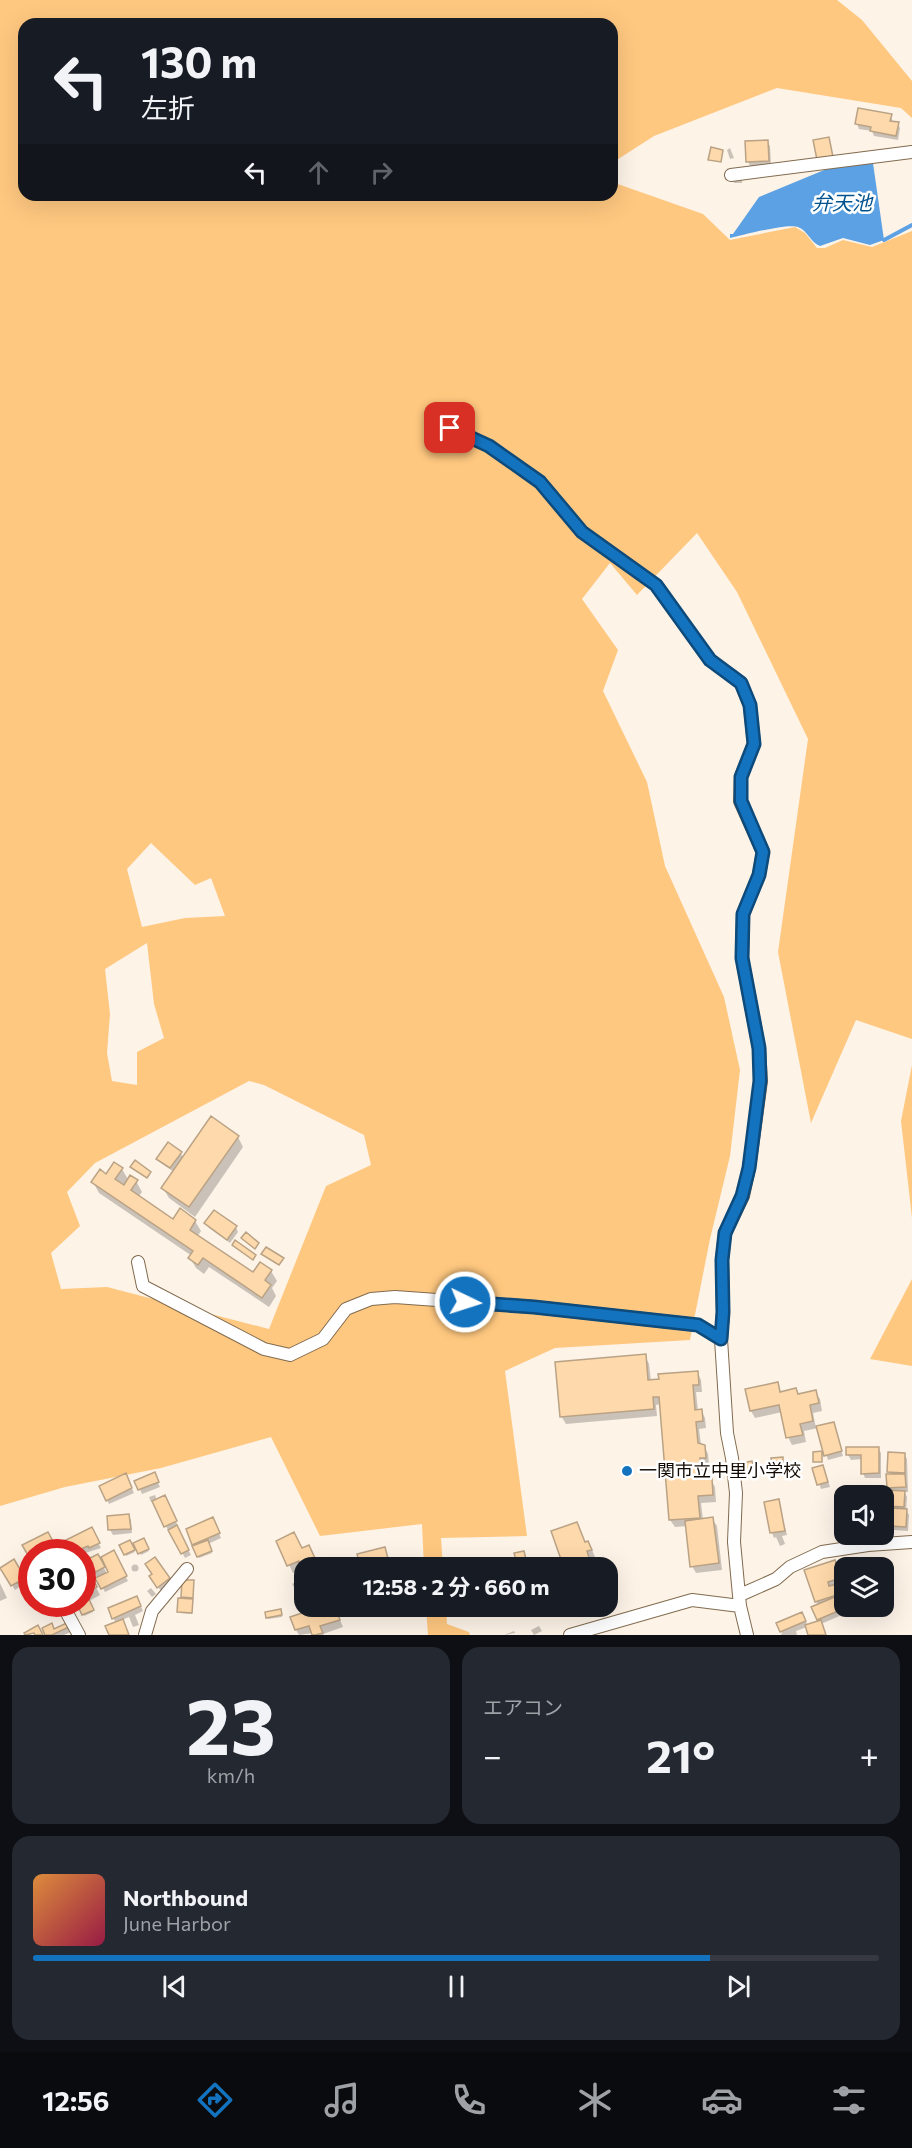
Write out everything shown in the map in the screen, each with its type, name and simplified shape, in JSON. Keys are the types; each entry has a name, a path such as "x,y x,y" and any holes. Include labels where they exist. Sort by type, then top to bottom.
{"street":[{"path":"731,175 912,152"},
{"path":"450,428 489,446 540,482 582,532 656,585 710,660 741,683 750,705 754,744 741,777 741,801 763,852 759,875 743,914 742,958 759,1048 760,1081 749,1168 742,1196 725,1233 722,1260 721,1339 727,1433 736,1493 734,1542 740,1600 747,1635"},
{"path":"138,1262 143,1286 264,1349 290,1355 323,1339 346,1309 371,1299 395,1298 534,1307 698,1325 721,1339"},
{"path":"570,1635 692,1600 740,1600 776,1580 790,1567 822,1552 868,1545 912,1542"},
{"path":"145,1635 152,1611 188,1569"},
{"path":"70,1617 79,1635"}],"shaded area":[{"path":"0,0 837,0 862,20 912,81 912,118 901,108 777,88 654,136 618,159 618,18 18,18 18,201 618,201 618,184 703,214 730,240 795,227 805,233 817,248 825,248 843,240 872,247 912,231 912,1039 856,1020 811,1123 778,952 808,739 737,592 697,533 637,595 610,563 582,599 618,650 603,691 647,782 665,866 724,997 740,1070 730,1156 710,1239 690,1340 555,1348 505,1371 527,1536 441,1538 442,1557 424,1557 422,1524 320,1536 271,1437 161,1468 65,1487 0,1506","holes":["151,843 195,885 211,878 225,916 185,918 142,927 127,869","147,943 154,1004 164,1038 137,1052 137,1085 112,1081 107,1053 110,1014 105,969","249,1081 264,1085 364,1135 371,1165 326,1186 269,1329 107,1287 61,1289 51,1253 80,1226 67,1192 95,1163"]},
{"path":"912,1065 912,1218 901,1121"},
{"path":"912,1279 912,1366 870,1359"},
{"path":"427,1617 447,1617 447,1624 469,1632 470,1635 428,1635"}],"water":[{"name":"弁天池","path":"873,163 884,240 870,245 843,238 820,246 801,229 792,226 730,238 730,234 733,234 759,197 829,168"}],"building":[{"path":"858,108 892,114 890,121 899,122 896,136 870,131 871,127 855,124"},
{"path":"829,137 833,157 817,160 813,140"},
{"path":"768,140 769,161 746,162 745,141"},
{"path":"711,147 723,150 721,162 708,160"},
{"path":"211,1116 239,1136 189,1207 161,1188"},
{"path":"168,1142 182,1152 170,1168 156,1159"},
{"path":"135,1160 151,1172 147,1178 130,1167"},
{"path":"114,1162 123,1168 115,1179 124,1185 130,1175 138,1180 131,1190 173,1219 180,1208 196,1220 190,1230 253,1272 260,1262 272,1270 265,1280 271,1285 262,1298 203,1258 198,1265 188,1258 193,1251 91,1182 100,1169 106,1174"},
{"path":"214,1210 237,1226 227,1240 204,1223"},
{"path":"246,1232 259,1243 255,1249 241,1238"},
{"path":"235,1240 256,1255 253,1260 232,1245"},
{"path":"266,1247 284,1258 279,1265 261,1254"},
{"path":"646,1354 648,1380 659,1379 658,1374 698,1371 699,1385 693,1385 695,1410 702,1409 703,1421 696,1422 698,1443 705,1445 706,1458 700,1458 702,1479 712,1478 713,1495 698,1496 700,1518 669,1520 659,1397 653,1397 654,1409 560,1417 555,1362"},
{"path":"778,1382 780,1392 796,1388 798,1394 816,1390 819,1403 810,1405 813,1421 800,1424 803,1435 786,1438 779,1405 750,1411 745,1389"},
{"path":"834,1422 842,1451 824,1456 816,1426"},
{"path":"846,1447 879,1447 879,1473 861,1474 861,1455 846,1455"},
{"path":"822,1451 822,1462 813,1462 813,1452"},
{"path":"888,1452 905,1453 905,1473 887,1472"},
{"path":"783,1457 783,1466 772,1467 771,1458"},
{"path":"752,1461 754,1472 743,1474 741,1463"},
{"path":"823,1465 828,1482 817,1485 812,1468"},
{"path":"155,1472 159,1482 138,1490 134,1481"},
{"path":"126,1473 132,1488 106,1501 99,1486"},
{"path":"886,1474 905,1474 906,1487 894,1488 894,1485 887,1485"},
{"path":"894,1490 905,1491 904,1507 894,1506"},
{"path":"165,1495 177,1521 164,1527 152,1501"},
{"path":"779,1499 785,1531 770,1533 764,1502"},
{"path":"894,1508 907,1509 906,1527 894,1526"},
{"path":"129,1514 131,1529 108,1530 107,1516"},
{"path":"213,1517 220,1533 192,1545 186,1529"},
{"path":"713,1517 719,1563 690,1567 685,1521"},
{"path":"577,1522 585,1542 588,1541 592,1550 587,1551 589,1557 560,1557 551,1531"},
{"path":"177,1525 189,1550 181,1554 168,1530"},
{"path":"92,1527 100,1543 96,1545 96,1539 68,1539"},
{"path":"48,1532 52,1539 34,1539"},
{"path":"294,1532 302,1548 309,1545 314,1557 294,1557 294,1563 287,1566 276,1541"},
{"path":"144,1538 149,1549 138,1554 133,1543"},
{"path":"130,1540 135,1550 124,1555 119,1545"},
{"path":"208,1540 212,1551 197,1557 192,1546"},
{"path":"385,1547 388,1557 358,1557 357,1554"},
{"path":"114,1550 127,1576 101,1589 96,1578 108,1572 101,1557"},
{"path":"524,1551 525,1557 515,1557 514,1553"},
{"path":"98,1554 105,1567 96,1572 96,1555"},
{"path":"155,1557 170,1578 157,1588 145,1564"},
{"path":"14,1559 18,1566 18,1582 11,1586 0,1568"},
{"path":"834,1560 834,1580 828,1582 829,1586 834,1585 834,1596 815,1602 804,1570"},
{"path":"182,1580 194,1580 193,1598 181,1597"},
{"path":"137,1596 141,1606 112,1619 108,1608"},
{"path":"834,1597 834,1613 817,1620 811,1607"},
{"path":"178,1598 193,1599 192,1613 177,1612"},
{"path":"281,1609 282,1615 266,1618 265,1612"},
{"path":"802,1612 806,1621 780,1632 776,1623"},
{"path":"290,1617 339,1617 340,1620 320,1626 323,1633 312,1635 309,1626 295,1630"},
{"path":"123,1619 129,1635 109,1635 105,1626"},
{"path":"821,1620 826,1635 808,1635 805,1625"},
{"path":"71,1621 73,1625 52,1635 45,1635 42,1628 52,1623 54,1629"},
{"path":"38,1625 43,1635 34,1633 25,1635 24,1633"}],"waterway":[{"path":"884,240 912,225"}],"place":[{"name":"一関市立中里小学校","path":"627,1471"}],"route":[{"path":"450,428 489,446 540,482 582,532 656,585 710,660 741,683 750,705 754,744 741,777 741,801 763,852 759,875 743,914 742,958 759,1048 760,1081 749,1168 742,1196 725,1233 722,1260 721,1339 698,1325 534,1307 465,1302"}]}
